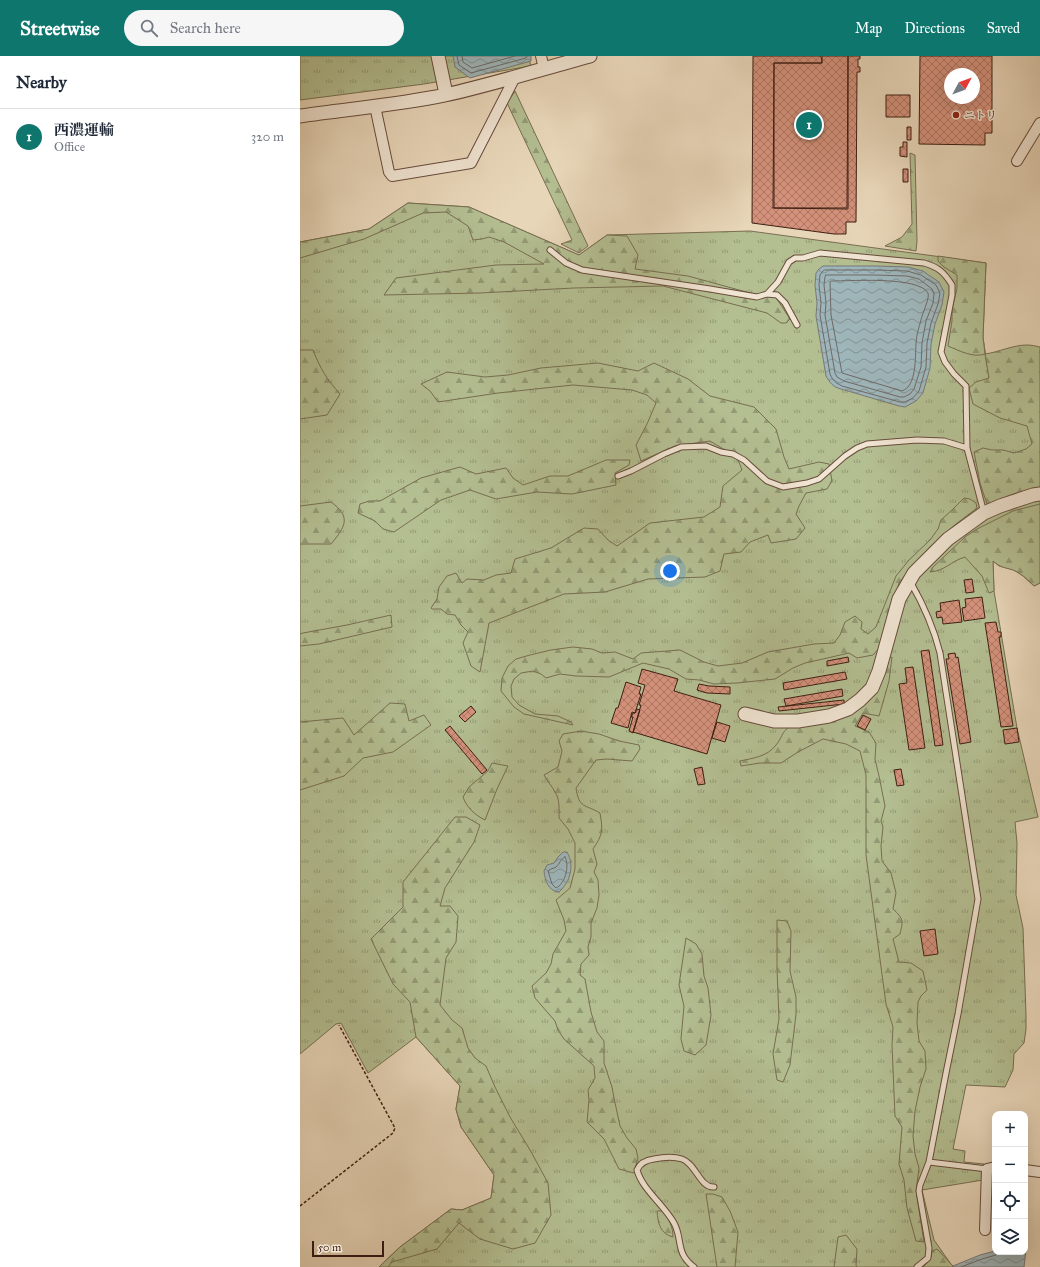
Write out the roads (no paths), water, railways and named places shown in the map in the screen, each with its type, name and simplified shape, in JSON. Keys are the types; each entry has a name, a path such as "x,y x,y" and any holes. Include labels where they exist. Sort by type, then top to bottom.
{"street":[{"path":"438,56 446,94"},
{"path":"300,116 375,106 446,94 515,77 542,62 590,56"},
{"path":"375,106 389,172 392,176 472,163 515,77"},
{"path":"1017,161 1040,124"},
{"path":"745,714 774,721 798,721 829,716 848,709 872,688 879,671 899,599 914,573 948,539 984,514 1000,506 1040,494"},
{"path":"985,1230 991,1168"},
{"path":"1028,1170 1040,1172"}],"lane":[{"path":"550,250 566,263 582,270 757,297 767,294 777,295 785,303 797,325"},
{"path":"767,294 778,282 789,262 795,258 803,258 820,253 924,263 934,266 943,272 952,285 952,295 941,352 945,362 966,386 967,448 984,514"},
{"path":"618,476 681,447 706,446 721,452 733,454 744,460 767,481 783,487 807,484 819,479 845,456 857,448 867,444 917,440 944,441 967,448"},
{"path":"909,580 920,599 936,636 940,653 978,899 958,1014 929,1162 919,1191 929,1254 928,1258 917,1267"},
{"path":"694,1267 686,1260 682,1253 672,1219 640,1180 637,1170 642,1164 649,1160 668,1157 676,1158 687,1162 692,1166 704,1184 710,1188 714,1187"},
{"path":"929,1162 991,1168"}],"water":[{"path":"453,56 531,56 531,61 470,78 455,67"},
{"path":"823,266 908,267 923,271 939,282 944,292 942,305 935,324 931,344 930,368 923,393 916,401 905,407 899,406 838,388 829,381 826,376 816,316 816,273"},
{"path":"563,852 567,852 571,863 571,868 566,884 559,892 552,890 546,881 544,871 547,865 554,863"},
{"path":"992,1252 992,1255 1025,1255 1024,1267 953,1267 980,1255"}],"place":[{"name":"ニトリ","path":"956,115"},
{"name":"西濃運輸","path":"809,125"}]}
